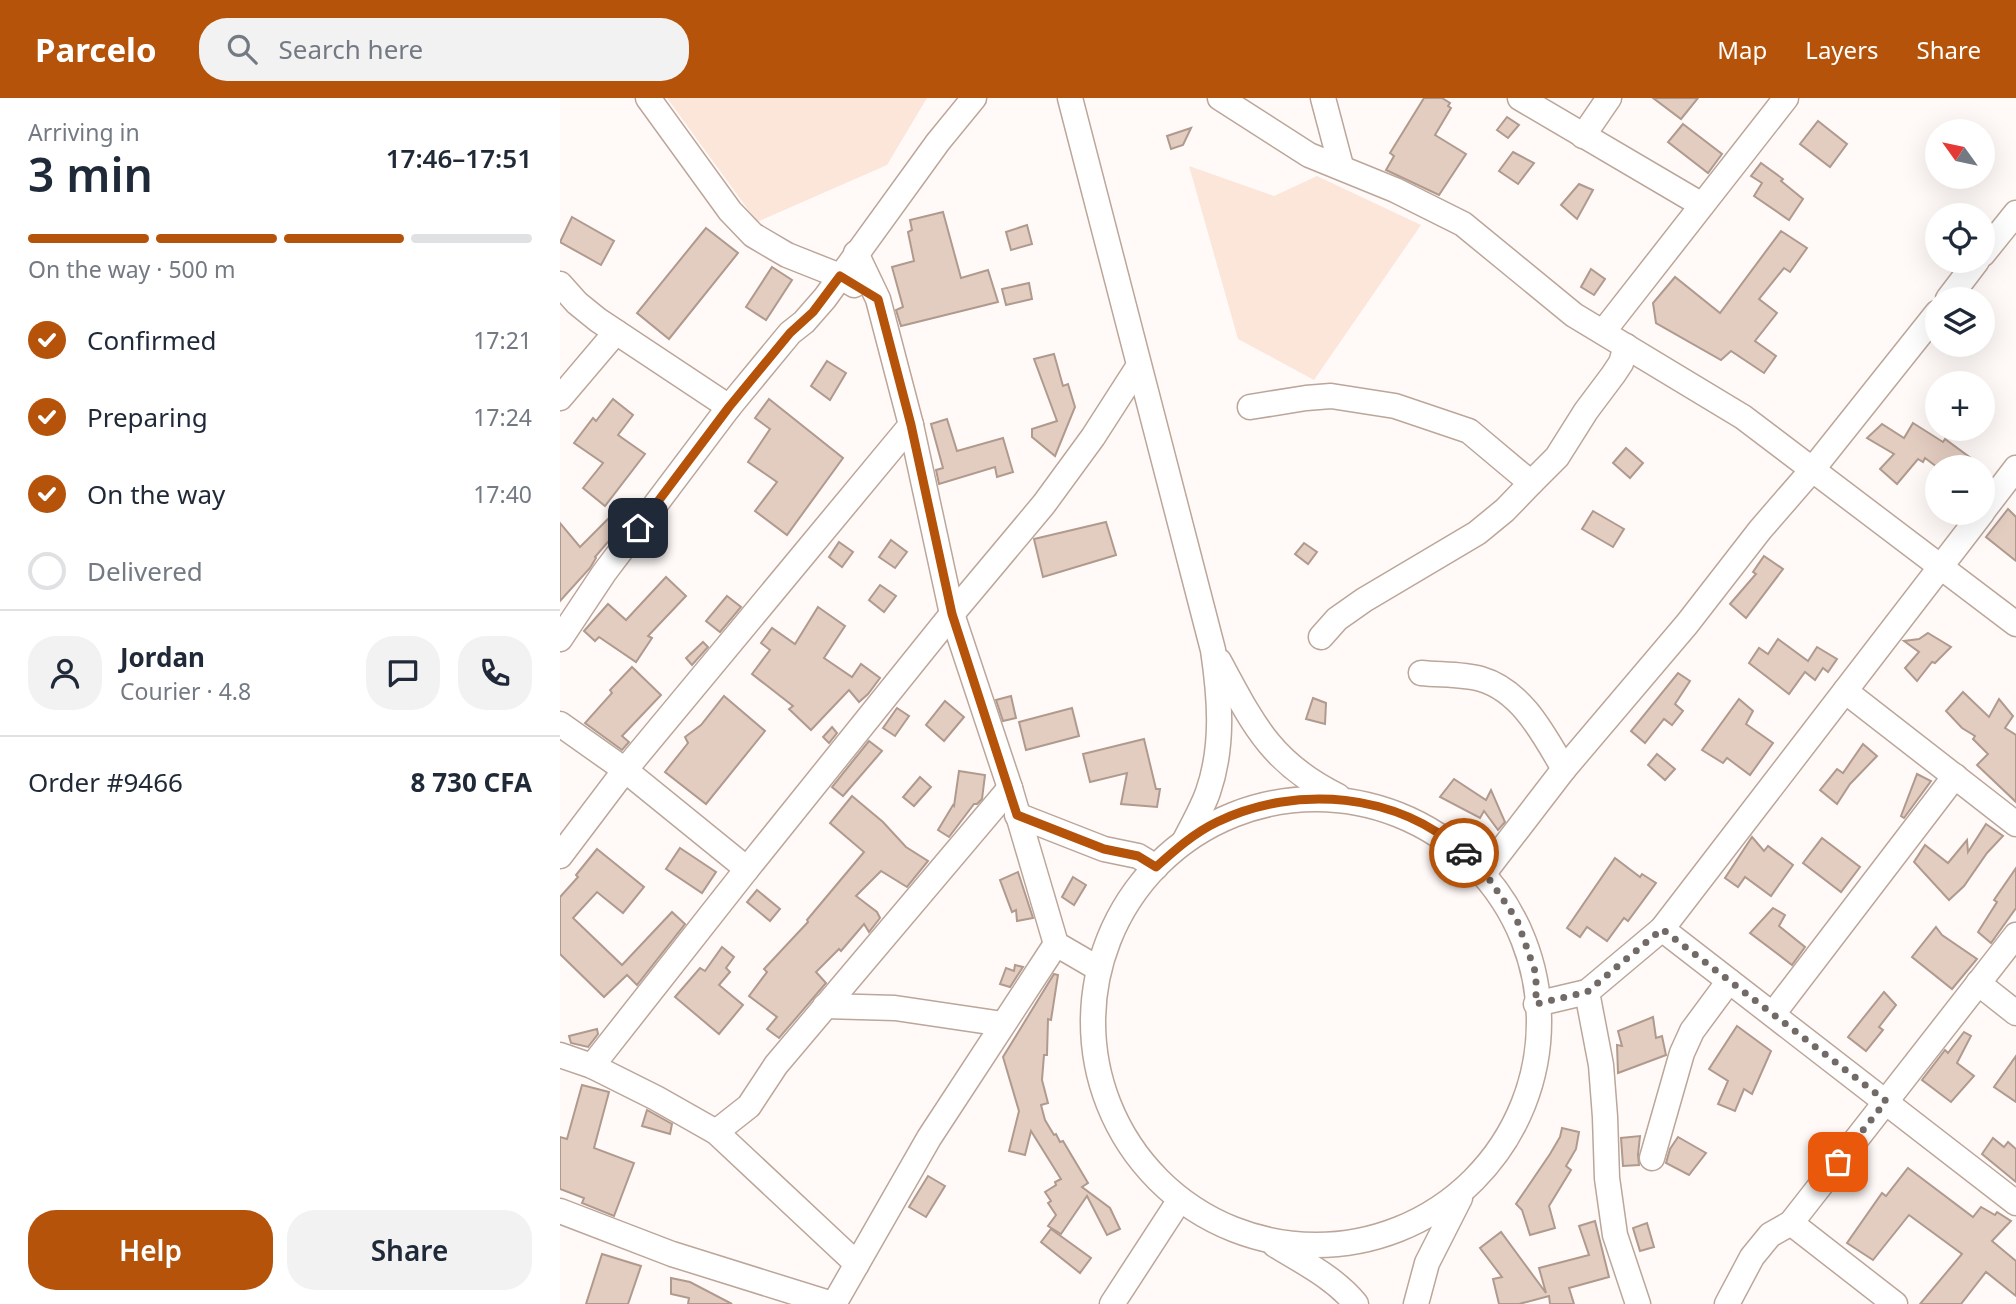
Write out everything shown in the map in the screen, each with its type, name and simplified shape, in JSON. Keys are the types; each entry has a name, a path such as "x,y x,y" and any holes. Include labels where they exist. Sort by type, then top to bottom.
{"street":[{"path":"648,98 730,211 753,236 788,255 840,276 878,299"},
{"path":"560,639 604,573 729,407 790,333 813,312 938,142 974,98"},
{"path":"1070,98 1213,650 1220,728 1216,761 1208,793 1184,842"},
{"path":"1220,98 1309,155 1341,166 1463,224 1574,315 1743,417 2016,624"},
{"path":"1323,98 1341,166"},
{"path":"1520,98 1702,205"},
{"path":"1583,135 1609,98"},
{"path":"1603,332 1786,98"},
{"path":"1995,239 2016,213"},
{"path":"856,253 878,299 911,425 952,614 1010,788 1056,944 1099,970"},
{"path":"1957,287 1969,273"},
{"path":"560,284 577,303 616,332 729,407"},
{"path":"1485,873 1564,769 1688,624 1760,530 1812,470 1925,328"},
{"path":"560,398 616,332"},
{"path":"1321,637 1337,619 1364,600 1477,533 1505,510 1557,457 1586,411 1614,375 1626,346"},
{"path":"592,1066 952,614 1044,504 1093,437 1138,367"},
{"path":"1250,407 1331,396 1395,406 1469,431 1531,483"},
{"path":"560,856 625,770 911,425"},
{"path":"1995,495 2016,468"},
{"path":"1536,1004 1587,992 1662,929 1972,525"},
{"path":"1213,650 1260,732 1276,753 1299,774 1345,800"},
{"path":"1422,673 1480,679 1505,688 1544,734 1564,769"},
{"path":"1845,691 2016,824"},
{"path":"560,724 625,770 747,869"},
{"path":"1773,1014 1955,776"},
{"path":"716,1132 749,1105 776,1065 1010,788"},
{"path":"1305,798 1345,800 1384,808 1422,823 1455,845 1485,873 1517,920 1536,974 1535,1069 1525,1104 1508,1138 1486,1169 1464,1190 1428,1217 1378,1238 1322,1247 1272,1242 1223,1227 1179,1201 1144,1166 1116,1124 1099,1076 1093,1041 1093,1005 1099,970 1115,926 1133,895 1156,867 1184,842 1215,823 1264,805 1305,798"},
{"path":"1017,815 1104,849 1138,856 1156,867"},
{"path":"1662,929 2016,1203"},
{"path":"1727,1304 1752,1257 1770,1235 1791,1223 2016,935"},
{"path":"560,1211 673,1254 833,1304 929,1138 1056,944"},
{"path":"1652,1158 1682,1053 1692,1031 1729,981"},
{"path":"1978,983 2016,1013"},
{"path":"1587,992 1601,1065 1607,1178 1615,1235 1638,1304"},
{"path":"825,1006 895,1008 1003,1024"},
{"path":"560,1055 592,1066 716,1132 857,1264"},
{"path":"1416,1304 1427,1263 1464,1190"},
{"path":"1112,1304 1179,1201"},
{"path":"1791,1223 1895,1304"},
{"path":"1272,1242 1318,1271 1347,1293 1356,1304"}],"shaded area":[{"path":"667,98 927,98 887,165 757,222"},
{"path":"1189,166 1274,196 1317,176 1421,225 1314,380 1238,339"}],"building":[{"path":"1424,98 1442,98 1450,103 1448,106 1451,108 1435,135 1466,154 1439,195 1386,170 1394,156 1390,153"},
{"path":"1653,98 1698,98 1681,119"},
{"path":"1507,117 1519,125 1508,138 1497,130"},
{"path":"1818,121 1847,144 1830,167 1800,144"},
{"path":"1683,124 1722,154 1708,173 1668,142"},
{"path":"1191,128 1183,145 1171,149 1167,136"},
{"path":"1513,152 1534,163 1518,184 1499,171"},
{"path":"1761,163 1783,179 1781,181 1803,199 1789,220 1754,196 1762,183 1751,176"},
{"path":"1579,184 1593,190 1577,219 1561,205"},
{"path":"943,212 961,278 988,270 998,302 901,326 896,310 903,307 892,267 914,261 908,232 912,230 910,220"},
{"path":"572,217 614,241 601,265 560,242"},
{"path":"1027,225 1032,244 1011,250 1006,232"},
{"path":"706,228 738,253 669,339 637,313"},
{"path":"1781,231 1807,248 1790,272 1784,268 1759,299 1777,313 1755,341 1776,356 1764,373 1731,351 1721,360 1656,323 1653,303 1675,277 1720,313"},
{"path":"772,267 792,280 766,320 746,307"},
{"path":"1591,269 1605,279 1594,295 1581,287"},
{"path":"1029,283 1032,299 1006,305 1002,289"},
{"path":"1054,354 1063,386 1068,384 1075,407 1055,456 1032,437 1032,429 1057,421 1034,359"},
{"path":"827,361 846,373 830,400 811,386"},
{"path":"613,399 633,415 618,435 645,454 605,506 583,488 603,463 574,443 593,418 596,421"},
{"path":"769,399 843,458 787,535 755,511 777,482 748,462 770,429 755,418"},
{"path":"947,419 957,451 1003,438 1013,472 997,477 995,467 939,484 936,470 943,468 931,424"},
{"path":"1913,423 1925,431 1925,441 1948,441 1967,455 1925,455 1923,462 1918,459 1897,484 1880,469 1894,454 1867,438 1882,424 1904,438"},
{"path":"1626,448 1643,463 1630,478 1613,463"},
{"path":"2008,509 2016,517 2016,561 1986,537"},
{"path":"1593,511 1624,529 1613,547 1582,529"},
{"path":"608,519 619,529 595,557 590,568 560,601 560,523 580,547"},
{"path":"1106,522 1116,555 1043,577 1034,539"},
{"path":"891,540 907,552 895,568 879,557"},
{"path":"839,542 853,552 842,567 829,557"},
{"path":"1304,543 1317,552 1308,564 1295,554"},
{"path":"1764,556 1783,569 1746,618 1730,604 1756,574 1753,572"},
{"path":"666,577 686,596 648,636 652,638 636,662 599,637 595,641 584,631 608,604 626,620"},
{"path":"880,585 896,596 884,612 869,600"},
{"path":"727,596 741,607 720,632 706,621"},
{"path":"818,607 845,626 824,658 852,677 861,664 880,678 859,702 849,690 811,730 789,709 793,706 752,674 770,650 761,643 772,628 795,644"},
{"path":"1928,633 1951,647 1935,663 1932,662 1917,681 1905,668 1919,652 1904,641 1919,639"},
{"path":"1778,639 1808,661 1817,647 1837,659 1828,672 1823,668 1815,680 1805,672 1789,694 1749,663 1759,648 1768,654"},
{"path":"703,642 708,647 692,665 686,658"},
{"path":"632,667 661,695 622,736 629,742 622,750 585,723"},
{"path":"1678,673 1690,681 1675,704 1683,711 1672,725 1664,719 1645,743 1631,731"},
{"path":"1963,692 1989,717 1999,699 2013,716 2005,728 2016,735 2016,802 1977,765 1988,754 1973,739 1975,736 1962,728 1946,711"},
{"path":"724,696 765,731 706,804 665,772 688,743 685,737 701,725"},
{"path":"1011,696 1016,718 1003,721 996,700"},
{"path":"1313,698 1326,703 1325,724 1306,719"},
{"path":"1739,699 1753,711 1746,724 1773,743 1750,775 1727,758 1723,763 1702,750"},
{"path":"945,701 964,717 944,741 926,725"},
{"path":"897,708 909,716 895,736 883,728"},
{"path":"1072,708 1079,736 1026,750 1019,722"},
{"path":"832,727 837,733 829,743 823,737"},
{"path":"1144,739 1156,789 1160,789 1157,807 1121,804 1127,773 1090,782 1083,754"},
{"path":"869,741 882,751 843,796 832,787"},
{"path":"1863,744 1877,756 1850,784 1837,804 1820,790 1837,769 1843,773"},
{"path":"1657,754 1675,769 1665,780 1648,765"},
{"path":"959,771 985,775 982,799 974,804 949,837 938,830 954,806"},
{"path":"1917,774 1931,781 1904,818 1901,816"},
{"path":"920,777 931,787 914,806 903,797"},
{"path":"1454,779 1486,800 1491,790 1505,822 1498,830 1484,811 1480,818 1440,797"},
{"path":"852,796 883,822 906,847 928,861 907,887 881,871 856,896 877,912 880,918 869,932 864,924 841,951 839,949 816,972 826,983 779,1038 767,1029 777,1017 749,996 767,972 764,969 808,922 864,852 830,823"},
{"path":"1986,824 2003,836 1987,853 1964,886 1949,900 1914,862 1925,845 1948,863 1967,840 1968,852"},
{"path":"1752,837 1764,851 1768,846 1793,865 1771,896 1745,877 1738,887 1725,878"},
{"path":"1822,838 1860,867 1841,892 1803,863"},
{"path":"680,848 716,872 702,893 666,869"},
{"path":"597,849 644,887 623,913 597,892 573,918 622,965 672,912 685,924 637,985 627,975 604,997 560,954 560,897"},
{"path":"1615,858 1640,877 1642,874 1656,883 1628,921 1624,918 1607,941 1587,927 1580,937 1567,928"},
{"path":"2016,868 2016,908 1991,943 1978,932 1997,902 1994,900"},
{"path":"1018,872 1033,918 1017,921 1016,910 1012,912 1000,880"},
{"path":"1073,877 1086,885 1074,905 1062,897"},
{"path":"757,890 780,909 770,921 747,902"},
{"path":"1773,908 1785,915 1779,926 1805,947 1792,965 1750,933"},
{"path":"1936,927 1942,935 1977,959 1952,989 1912,957"},
{"path":"722,947 734,957 726,968 730,972 719,985 743,1005 719,1034 675,997 700,968 705,971"},
{"path":"1015,965 1023,967 1010,987 1000,984 1006,968 1014,971"},
{"path":"1054,974 1058,975 1051,1020 1048,1019 1047,1055 1044,1055 1042,1080 1048,1103 1041,1105 1045,1120 1054,1135 1056,1134 1060,1142 1063,1141 1088,1183 1082,1187 1110,1208 1120,1229 1107,1235 1087,1196 1061,1234 1048,1226 1056,1215 1045,1192 1061,1179 1031,1131 1025,1155 1009,1151 1019,1111 1003,1057"},
{"path":"1884,992 1896,1005 1879,1027 1883,1030 1866,1051 1848,1037"},
{"path":"1653,1017 1656,1038 1662,1036 1666,1055 1618,1073 1617,1045 1622,1046 1618,1031"},
{"path":"1737,1026 1771,1051 1752,1094 1744,1089 1735,1111 1718,1104 1728,1081 1709,1069"},
{"path":"597,1029 598,1034 588,1047 571,1043 569,1036"},
{"path":"1964,1032 1971,1036 1957,1063 1974,1076 1951,1102 1922,1080 1945,1050 1948,1053"},
{"path":"2016,1056 2016,1102 1994,1087"},
{"path":"582,1085 609,1092 594,1148 634,1163 614,1216 582,1203 584,1198 560,1189 560,1137 567,1139"},
{"path":"647,1110 672,1124 670,1134 642,1126"},
{"path":"1562,1128 1579,1132 1576,1149 1566,1166 1571,1170 1549,1206 1555,1228 1530,1235 1522,1210 1516,1204 1550,1154"},
{"path":"1640,1136 1639,1165 1623,1166 1621,1138"},
{"path":"1678,1137 1706,1153 1689,1175 1666,1163 1670,1149"},
{"path":"1993,1138 2004,1147 2008,1142 2016,1149 2016,1182 1982,1154"},
{"path":"1908,1168 1973,1217 1981,1207 1995,1215 1997,1212 2011,1221 1992,1241 2016,1261 2016,1296 1986,1272 1961,1304 1920,1304 1962,1254 1909,1215 1873,1260 1847,1243 1882,1193 1886,1196"},
{"path":"928,1176 945,1186 926,1217 909,1207"},
{"path":"1595,1221 1609,1277 1569,1288 1574,1304 1550,1304 1549,1296 1519,1304 1499,1304 1493,1279 1502,1277 1480,1248 1501,1232 1546,1293 1539,1268 1589,1255 1579,1226"},
{"path":"1647,1223 1654,1247 1640,1251 1633,1228"},
{"path":"1051,1229 1091,1258 1080,1273 1041,1242"},
{"path":"602,1254 641,1266 628,1304 586,1304"},
{"path":"671,1278 690,1282 732,1304 688,1304 689,1298 671,1294"}],"way so far":[{"path":"1464,853 1485,873 1517,920 1536,974 1536,1004 1587,992 1662,929 1886,1101 1838,1162"}],"route":[{"path":"638,528 729,407 790,333 813,312 840,276 878,299 911,425 952,614 1017,815 1104,849 1138,856 1156,867 1184,842 1215,823 1244,811 1274,802 1305,798 1345,800 1384,808 1422,823 1464,853"}]}
